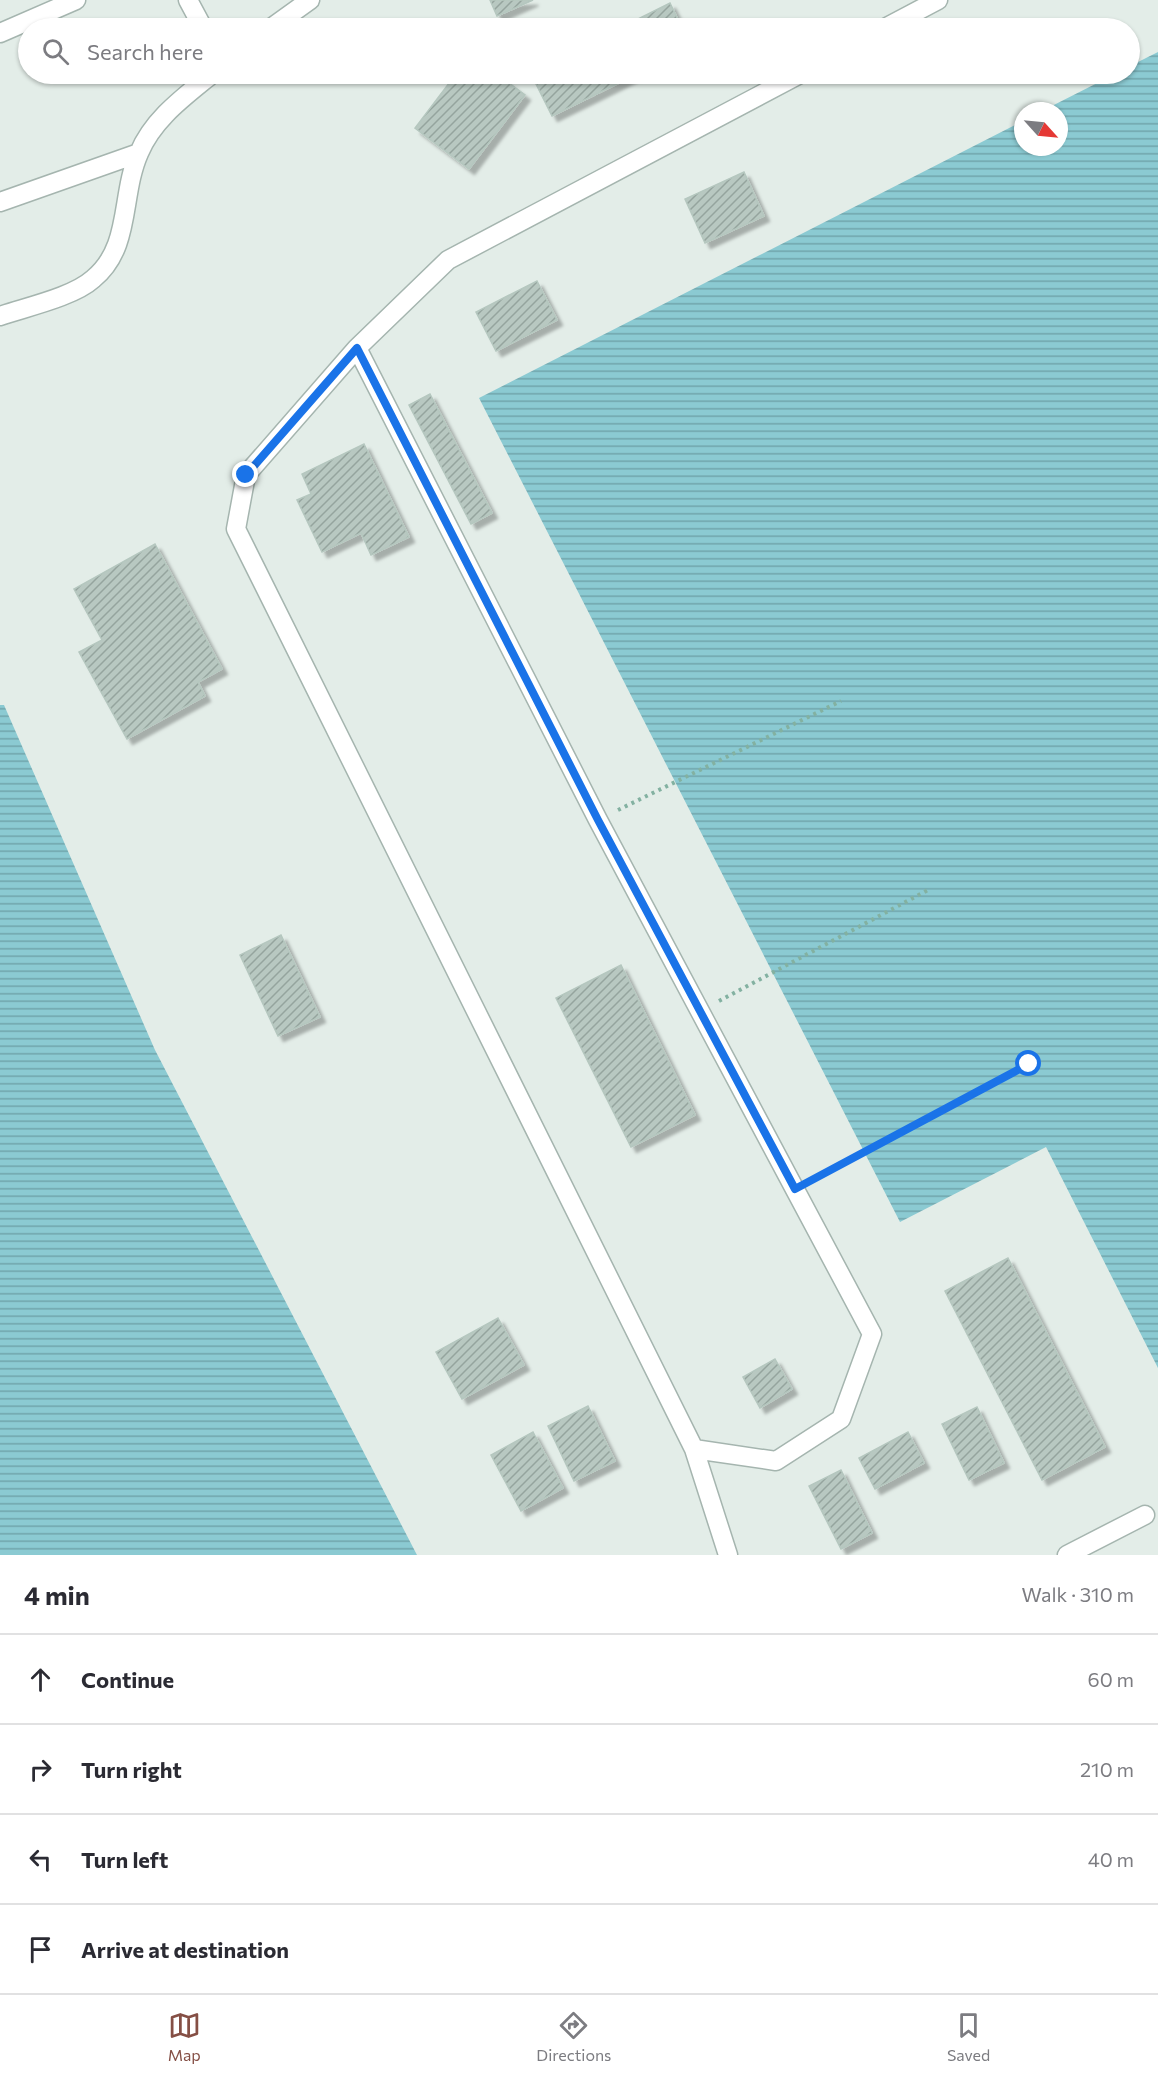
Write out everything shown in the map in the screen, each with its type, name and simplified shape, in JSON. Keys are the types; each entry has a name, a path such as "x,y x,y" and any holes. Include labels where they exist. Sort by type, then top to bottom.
{"lane":[{"path":"35,18 76,0"},
{"path":"188,0 198,18"},
{"path":"285,18 310,0"},
{"path":"904,18 938,0"},
{"path":"0,33 18,25"},
{"path":"0,316 73,290 91,281 106,268 117,250 139,153 151,130 168,111 200,84"},
{"path":"728,1555 694,1449 236,529 246,475 357,348 448,260 781,84"},
{"path":"0,202 139,153"},
{"path":"357,348 598,820 872,1334 841,1419 776,1461 694,1449"},
{"path":"1067,1555 1145,1515"}],"path":[{"path":"598,820 841,701"},
{"path":"700,1011 930,889"},
{"path":"795,1189 1029,1064"}],"water":[{"path":"1158,52 1158,1368 1046,1147 900,1222 479,398 1014,126 1014,156 1068,156 1068,102 1060,102 1095,84 1140,84 1140,61"},
{"path":"0,705 4,705 155,1050 417,1555 0,1555"}],"building":[{"path":"490,0 533,0 497,16"},
{"path":"670,3 677,18 640,18"},
{"path":"448,84 510,84 525,95 469,169 415,128"},
{"path":"536,84 617,84 552,116"},
{"path":"744,172 764,216 705,243 685,199"},
{"path":"537,281 557,320 496,351 476,312"},
{"path":"430,394 492,513 471,524 409,405"},
{"path":"364,444 409,537 371,555 361,533 322,552 297,500 311,494 302,474"},
{"path":"155,544 222,669 198,682 205,696 127,739 79,652 102,640 74,589"},
{"path":"281,935 320,1017 278,1036 240,955"},
{"path":"621,965 695,1115 631,1147 556,998"},
{"path":"1008,1258 1105,1447 1042,1480 945,1291"},
{"path":"498,1318 524,1365 462,1399 436,1352"},
{"path":"775,1359 792,1389 760,1408 743,1377"},
{"path":"588,1406 615,1461 574,1481 548,1426"},
{"path":"977,1407 1004,1463 969,1480 942,1424"},
{"path":"533,1432 563,1488 521,1511 491,1455"},
{"path":"908,1432 924,1463 875,1489 859,1458"},
{"path":"841,1470 872,1533 841,1549 809,1486"}],"route":[{"path":"246,475 357,348 598,820 795,1189 1029,1064"}]}
